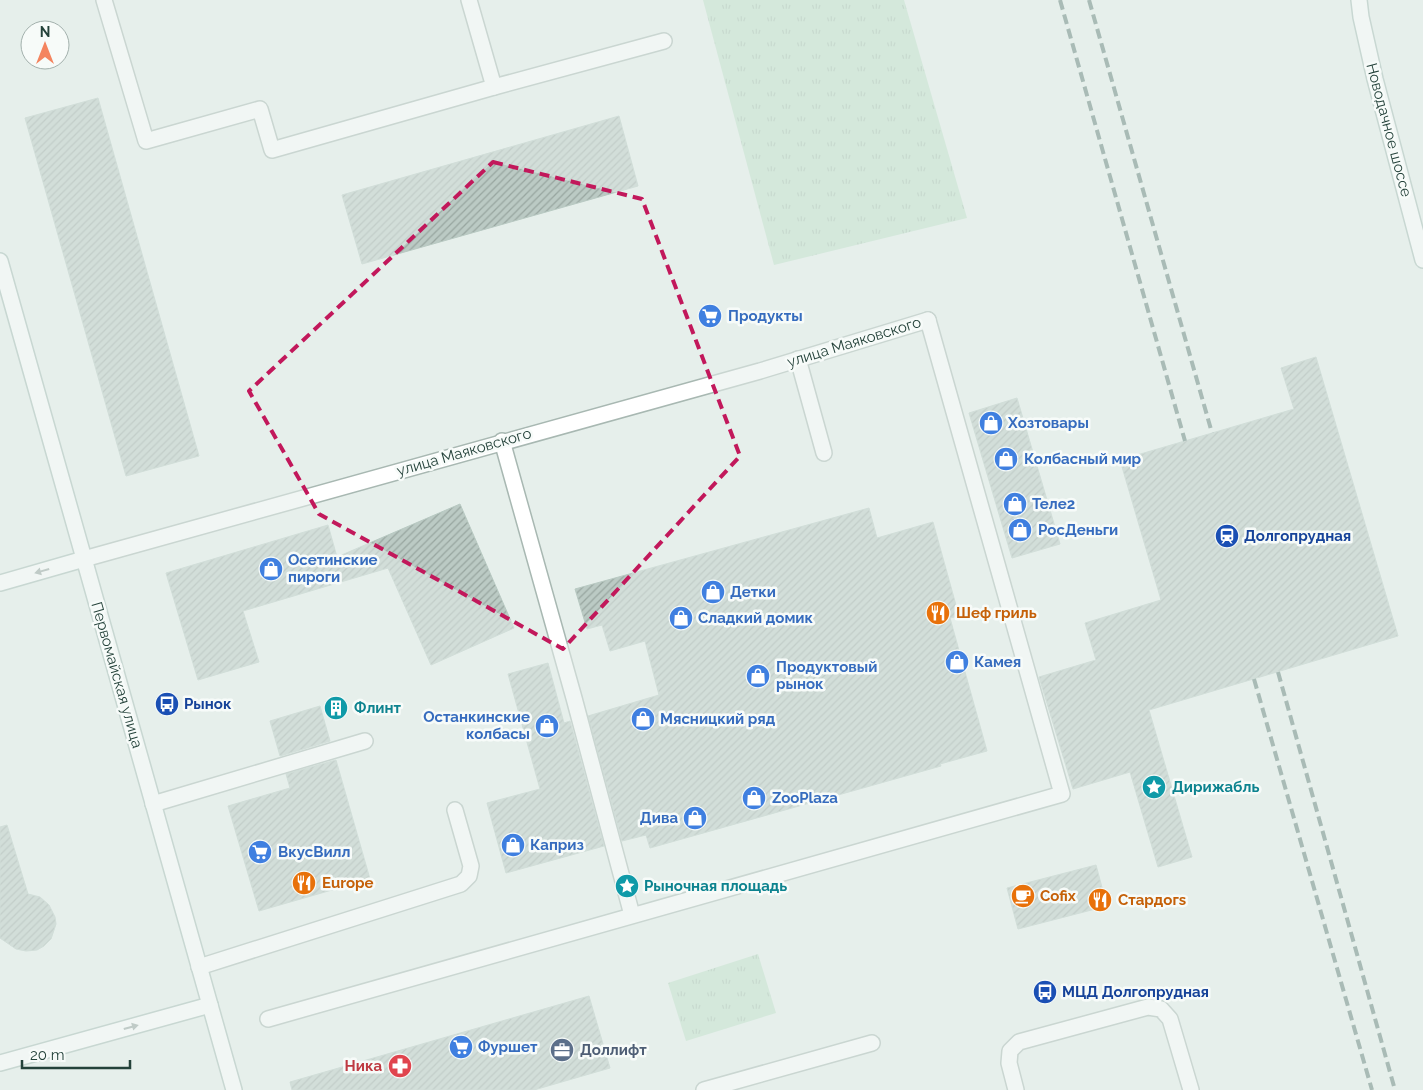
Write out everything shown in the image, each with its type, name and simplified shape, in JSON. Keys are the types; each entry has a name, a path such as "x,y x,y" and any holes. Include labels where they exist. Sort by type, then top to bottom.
{"street":[{"path":"104,0 146,141 260,109 272,150 664,41"},
{"path":"469,0 494,87"},
{"name":"Новодачное шоссе","path":"1359,0 1375,79 1423,260"},
{"name":"Первомайская улица","path":"0,261 234,1090"},
{"name":"улица Маяковского","path":"0,583 798,359 928,320 1062,794 632,915"},
{"path":"798,359 824,453"},
{"path":"268,1019 632,915 502,441"},
{"path":"154,804 365,741"},
{"path":"199,967 461,884 469,876 471,866 455,810"},
{"path":"0,1063 210,1005"},
{"path":"1016,1090 1008,1063 1010,1051 1019,1042 1148,1007 1161,1009 1170,1019 1191,1090"},
{"path":"704,1090 872,1043"}],"highlighted area":[{"path":"493,162 642,199 740,456 563,649 319,514 249,391"}],"green space":[{"path":"703,0 904,0 967,218 774,265"},
{"path":"758,954 776,1013 686,1041 668,983"}],"building":[{"path":"98,98 199,456 126,476 25,118"},
{"path":"619,116 638,186 362,264 342,195"},
{"path":"1316,357 1398,636 1149,710 1192,857 1158,867 1130,772 1073,789 1039,677 1096,660 1085,623 1161,600 1120,460 1294,409 1281,368"},
{"path":"1017,398 1060,544 1012,558 969,413"},
{"path":"460,504 514,628 431,665 388,568 243,611 259,662 198,680 166,573 328,525 337,557"},
{"name":"Продуктовый рынок","path":"869,508 877,538 933,522 959,616 950,618 987,751 940,764 941,766 650,848 646,835 622,841 588,716 659,695 645,641 610,651 602,625 587,629 575,589"},
{"path":"548,663 564,723 570,721 604,846 506,873 487,803 540,789 508,674"},
{"path":"320,706 330,741 280,756 270,721"},
{"path":"336,760 370,879 259,911 228,806 290,788 286,774"},
{"path":"7,825 28,894 40,897 49,905 55,917 56,924 51,939 37,950 26,951 16,949 0,938 0,827"},
{"path":"1096,865 1107,906 1018,929 1007,888"},
{"path":"589,996 610,1068 534,1090 292,1090 290,1082"}],"railway":[{"path":"1060,0 1185,441"},
{"path":"1089,0 1212,433"},
{"path":"1278,672 1395,1090"},
{"path":"1254,679 1372,1090"}],"place":[{"name":"Продукты","path":"710,316"},
{"name":"Хозтовары","path":"991,423"},
{"name":"Колбасный мир","path":"1006,459"},
{"name":"Теле2","path":"1015,504"},
{"name":"РосДеньги","path":"1020,530"},
{"name":"Долгопрудная","path":"1227,536"},
{"name":"Осетинские пироги","path":"271,569"},
{"name":"Детки","path":"713,592"},
{"name":"Шеф гриль","path":"938,613"},
{"name":"Сладкий домик","path":"681,618"},
{"name":"Камея","path":"957,662"},
{"name":"Продуктовый рынок","path":"758,676"},
{"name":"Рынок","path":"167,704"},
{"name":"Флинт","path":"336,708"},
{"name":"Мясницкий ряд","path":"643,719"},
{"name":"Останкинские колбасы","path":"547,726"},
{"name":"Дирижабль","path":"1154,787"},
{"name":"ZooPlaza","path":"754,798"},
{"name":"Дива","path":"695,818"},
{"name":"Каприз","path":"513,845"},
{"name":"ВкусВилл","path":"260,852"},
{"name":"Europe","path":"304,883"},
{"name":"Рыночная площадь","path":"627,886"},
{"name":"Cofix","path":"1023,896"},
{"name":"Стардогs","path":"1100,900"},
{"name":"МЦД Долгопрудная","path":"1045,992"},
{"name":"Фуршет","path":"461,1047"},
{"name":"Доллифт","path":"562,1050"},
{"name":"Ника","path":"400,1066"}]}
